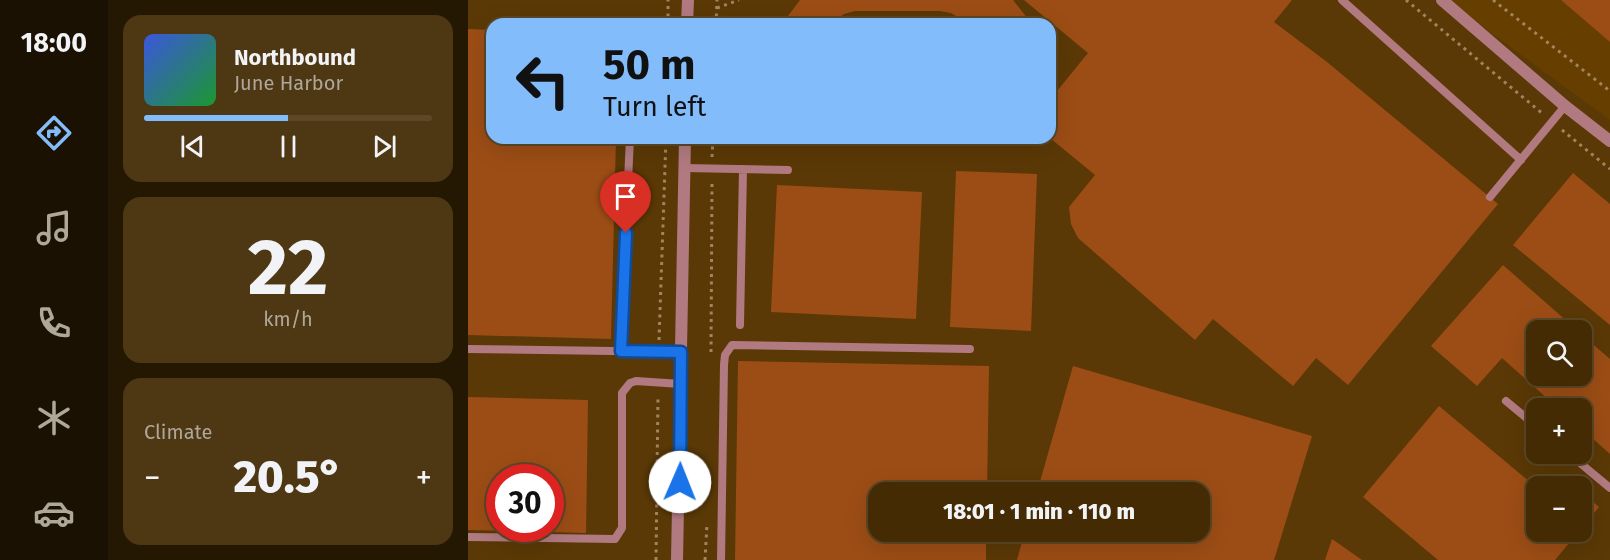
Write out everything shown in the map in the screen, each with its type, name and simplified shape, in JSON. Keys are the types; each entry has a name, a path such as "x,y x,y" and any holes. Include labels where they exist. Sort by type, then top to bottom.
{"street":[{"path":"687,18 688,0"},
{"path":"1442,0 1565,106 1610,141"},
{"path":"677,560 685,144"}],"lane":[{"path":"1342,0 1521,160"},
{"path":"1490,197 1565,106"},
{"path":"621,351 630,144"},
{"path":"685,168 788,170"},
{"path":"740,325 743,169"},
{"path":"721,560 724,365 725,355 732,345 970,349"},
{"path":"468,349 681,352"},
{"path":"468,537 615,539 622,528 622,393 630,383 636,381 681,384"},
{"path":"1506,401 1526,418"},
{"path":"1581,464 1610,488"}],"path":[{"path":"668,0 668,18"},
{"path":"716,18 717,0"},
{"path":"717,8 739,0"},
{"path":"1406,0 1610,169"},
{"path":"1492,0 1610,91"},
{"path":"712,169 713,144"}],"shaded area":[{"path":"1446,0 1610,0 1610,120"}],"building":[{"path":"800,0 1013,0 1027,18 959,18 951,13 940,11 855,11 838,18 786,18"},
{"path":"1024,0 1292,0 1274,22 1327,62 1498,204 1348,385 1316,358 1293,386 1213,319 1195,340 1078,238 1071,224 1069,207 1095,175 1056,143 1056,90 1088,53 1056,26 1056,18 1046,18"},
{"path":"1561,0 1610,0 1610,42"},
{"path":"468,29 486,30 486,144 616,144 611,339 468,335"},
{"path":"956,171 1037,174 1031,331 950,327"},
{"path":"1573,173 1610,204 1610,325 1513,245"},
{"path":"777,185 922,192 916,319 771,312"},
{"path":"1503,265 1566,320 1526,320 1526,379 1502,358 1477,386 1431,346"},
{"path":"1592,343 1610,359 1610,454 1592,438 1592,398 1547,398 1533,386 1592,386"},
{"path":"738,361 989,366 987,482 868,482 868,542 986,542 986,560 735,560"},
{"path":"1073,366 1312,436 1274,560 1017,560 1022,542 1210,542 1210,482 1040,482"},
{"path":"468,397 588,400 586,533 564,532 564,464 486,464 486,530 468,530"},
{"path":"1439,406 1526,479 1526,542 1570,542 1555,560 1438,560 1363,497"},
{"path":"1592,501 1599,507 1592,516"},
{"path":"1332,539 1362,560 1325,560"}],"route":[{"path":"626,233 621,351 681,352 680,482"}]}
